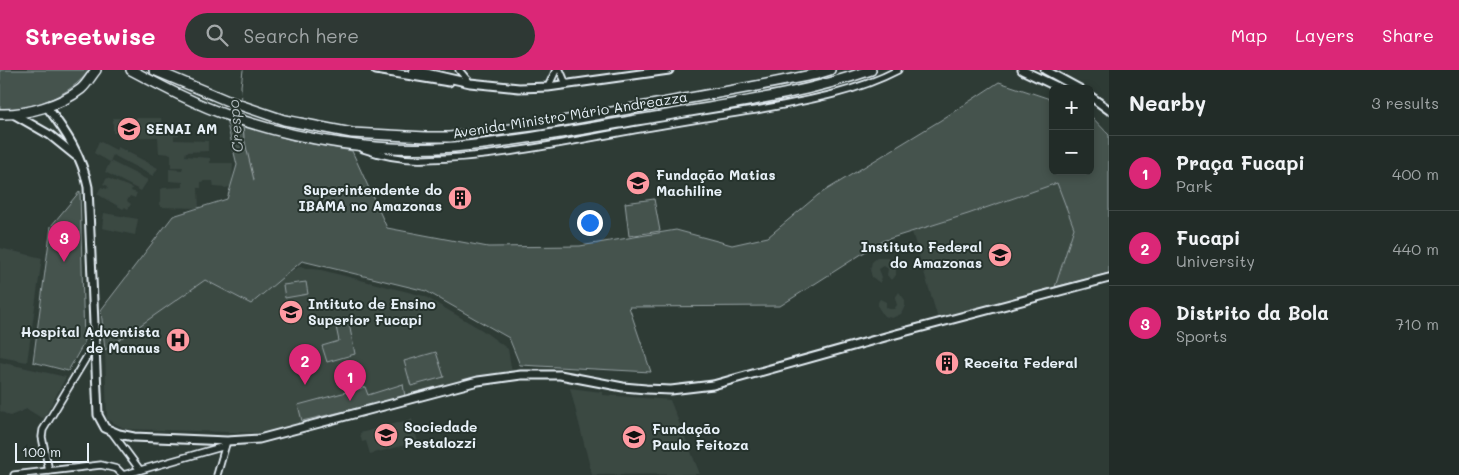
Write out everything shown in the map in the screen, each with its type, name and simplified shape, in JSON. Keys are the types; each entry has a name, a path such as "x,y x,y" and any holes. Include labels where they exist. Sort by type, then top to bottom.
{"main road":[{"path":"0,114 15,115 48,107 82,88 96,70"},
{"name":"Avenida Ministro Mário Andreazza","path":"131,70 231,116 292,133 349,144 378,147 453,147 539,136 797,92 871,70"},
{"name":"Avenida Ministro Mário Andreazza","path":"154,70 228,101 284,120 380,136 450,137 559,121 788,80 830,70"},
{"path":"717,92 720,106"}],"street":[{"path":"376,70 438,75 470,86 519,92 536,91 548,87 556,70"},
{"path":"413,70 470,83 519,88 548,87 669,70"},
{"path":"459,70 470,83"},
{"path":"560,70 566,84"},
{"path":"349,144 386,155 410,159 473,156 785,105 854,89 898,70"},
{"path":"1022,70 1053,85"},
{"path":"1045,70 1073,85"},
{"path":"1060,85 1061,78"},
{"path":"1094,99 1107,109"},
{"path":"1094,103 1107,109"},
{"path":"48,107 63,127 80,160 88,187 98,415 104,428 134,437 226,444"},
{"path":"15,115 50,135 80,160"},
{"path":"14,475 101,465 117,468 123,475 226,444 259,439 478,381 521,375 560,375 623,387 646,389 671,390 713,385 1109,278"},
{"path":"49,471 42,437 43,430 95,343"},
{"path":"112,431 140,470"},
{"path":"217,475 226,444"}],"shaded area":[{"path":"0,70 90,70 71,88 50,100 26,107 0,110"},
{"path":"999,82 1049,99 1049,175 1094,175 1094,119 1109,135 1109,273 1055,287 1074,228 1057,183 882,241 780,306 629,307 651,372 520,365 509,338 426,291 302,261 251,304 205,280 105,350 101,310 173,216 227,199 237,165 226,120 295,141 352,151 387,228 488,247 580,246 676,230 732,245 768,237 818,195 941,120"},
{"path":"113,118 161,118 162,127 179,126 179,135 174,136 174,140 208,141 208,151 186,152 185,156 210,158 210,163 233,163 232,186 226,188 214,187 213,181 204,181 201,182 201,188 198,188 199,208 160,207 160,190 163,188 183,187 183,182 169,181 169,169 182,170 183,167 171,167 171,154 159,153 158,137 119,138 118,133 113,133"},
{"path":"99,141 116,150 118,147 158,168 153,176 113,155 110,161 148,180 141,191 105,172 110,162 94,153"},
{"path":"107,178 132,188 131,191 137,193 135,198 130,196 127,201 131,204 128,209 125,207 123,209 97,194 101,187 107,189 108,186 103,184"},
{"name":"Instituto Federal do Amazonas","path":"1058,182 1074,228 1088,283 939,322 912,232"},
{"path":"80,191 84,343 68,371 33,362 51,226"},
{"path":"654,199 660,231 629,236 625,203"},
{"path":"104,213 138,219 135,235 102,228"},
{"path":"246,242 280,277 299,267 321,270 424,296 482,330 508,349 512,373 492,375 264,433 125,429 107,419 105,350"},
{"path":"0,248 42,258 27,362 0,357"},
{"path":"878,257 886,257 894,262 896,275 893,279 891,280 887,275 888,269 884,266 879,269 882,277 880,283 872,277 870,270 872,262"},
{"path":"306,282 308,294 285,298 283,285"},
{"path":"899,292 905,300 905,306 901,314 892,318 884,316 878,307 878,302 880,299 886,302 886,307 894,309 897,305 895,298"},
{"path":"348,318 355,354 327,362 322,346 339,341 335,322"},
{"path":"436,352 444,377 411,386 404,361"},
{"path":"0,362 66,377 44,418 27,409 10,416 0,411"},
{"path":"403,384 405,397 302,421 298,405 365,387 368,395"},
{"name":"Fundação Paulo Feitoza","path":"570,388 602,392 603,395 670,400 700,474 592,475"},
{"path":"412,419 418,442 370,454 366,441 362,442 360,433"}],"waterway":[{"name":"Crespo","path":"242,102 243,70"},
{"name":"Crespo","path":"243,109 243,117"},
{"name":"Crespo","path":"243,124 244,138 254,180"}],"place":[{"name":"SENAI AM","path":"129,129"},
{"name":"Fundação Matias Machiline","path":"638,183"},
{"name":"Superintendente do IBAMA no Amazonas","path":"460,198"},
{"name":"Instituto Federal do Amazonas","path":"1000,255"},
{"name":"Distrito da Bola","path":"64,262"},
{"name":"Intituto de Ensino Superior Fucapi","path":"291,312"},
{"name":"Hospital Adventista de Manaus","path":"178,340"},
{"name":"Receita Federal","path":"947,363"},
{"name":"Fucapi","path":"305,385"},
{"name":"Praça Fucapi","path":"350,401"},
{"name":"Sociedade Pestalozzi","path":"386,435"},
{"name":"Fundação Paulo Feitoza","path":"634,437"}]}
